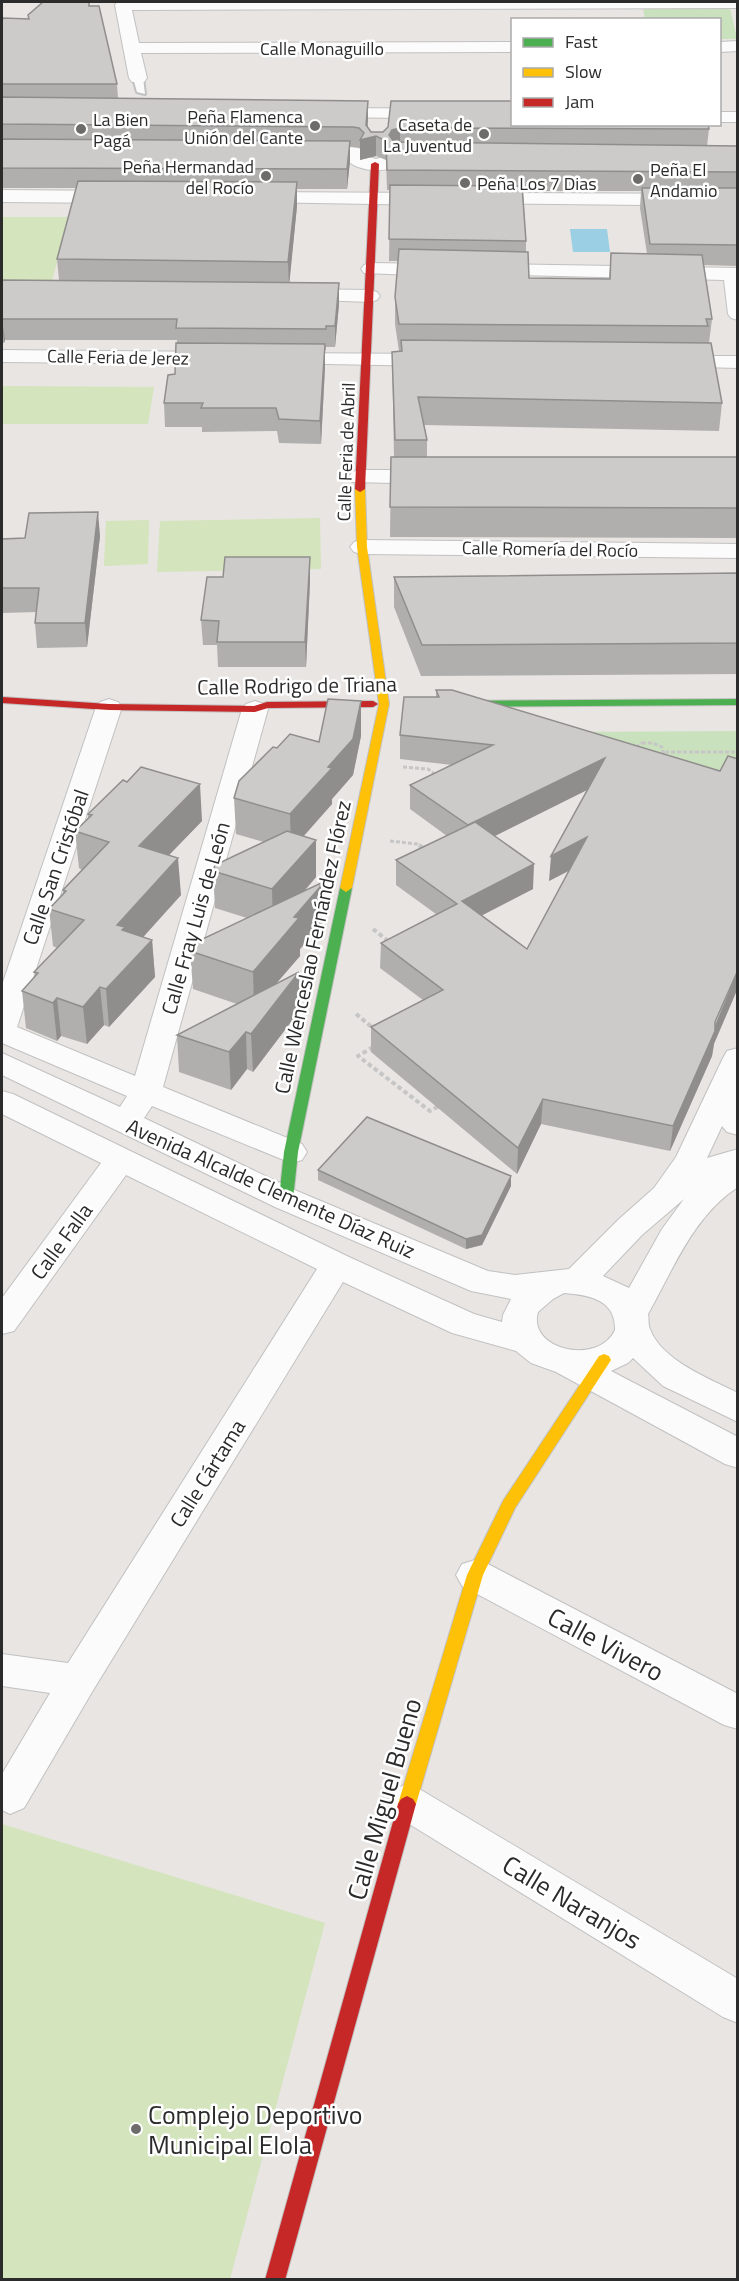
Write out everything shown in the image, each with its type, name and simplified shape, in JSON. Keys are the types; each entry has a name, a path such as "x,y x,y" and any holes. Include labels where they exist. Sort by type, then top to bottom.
{"street":[{"path":"140,85 123,5 619,8 738,3"},
{"path":"721,46 738,46"},
{"name":"Calle Monaguillo","path":"131,48 511,47"},
{"path":"310,112 511,114"},
{"path":"376,155 381,113"},
{"path":"721,117 738,117"},
{"path":"347,154 362,162 376,155"},
{"path":"376,155 390,162 406,155"},
{"name":"Calle Feria de Abril","path":"376,155 360,477 362,547 390,704"},
{"path":"2,196 132,197"},
{"path":"238,198 374,207 444,216"},
{"path":"374,207 738,200"},
{"path":"468,216 691,218"},
{"path":"371,269 735,274 738,314"},
{"path":"275,295 370,296"},
{"name":"Calle Feria de Jerez","path":"2,356 236,358"},
{"path":"257,359 457,361"},
{"path":"655,362 738,362"},
{"path":"360,477 454,477"},
{"name":"Calle Romería del Rocío","path":"362,547 738,551"},
{"name":"Calle Rodrigo de Triana","path":"2,700 109,707 255,709 267,705 390,704"},
{"path":"443,704 738,702"},
{"name":"Calle Wenceslao Fernández Flórez","path":"286,1199 291,1152 390,704"},
{"name":"Calle San Cristóbal","path":"2,1027 109,707"},
{"name":"Calle Fray Luis de León","path":"125,1123 146,1091 255,709"},
{"path":"2,1032 291,1152"},
{"path":"662,1198 690,1161 738,1058"},
{"name":"Avenida Alcalde Clemente Díaz Ruiz","path":"2,1063 286,1199 483,1282 515,1287 563,1283"},
{"path":"723,1090 729,1113 738,1125"},
{"name":"Avenida Alcalde Clemente Díaz Ruiz","path":"2,1101 337,1265 464,1323 527,1341"},
{"name":"Calle Falla","path":"2,1322 120,1160"},
{"path":"738,1160 703,1173 662,1198 563,1283 534,1293 524,1304 520,1316 521,1328 527,1341 540,1353 587,1366 738,1454"},
{"path":"587,1366 618,1352 627,1341 632,1322 690,1211 707,1191 738,1173"},
{"name":"Calle Cártama","path":"10,1796 78,1681 337,1265"},
{"path":"563,1283 596,1285 612,1292 624,1302 650,1355 675,1377 738,1409"},
{"name":"Calle Miguel Bueno","path":"275,2280 407,1802 475,1575 509,1505 587,1366"},
{"name":"Calle Vivero","path":"475,1575 738,1713"},
{"path":"2,1670 78,1681"},
{"name":"Calle Naranjos","path":"407,1802 738,2003"}],"path":[{"path":"665,752 662,747 648,743 638,745 633,750 637,758 668,764"},
{"path":"665,752 738,752"},
{"path":"656,761 664,757 665,752"},
{"path":"395,766 428,769 443,780"},
{"path":"381,840 417,844 435,856"},
{"path":"366,924 389,942"},
{"path":"349,1008 379,1033"},
{"path":"377,1045 358,1056 430,1111 448,1102"}],"green space":[{"path":"730,8 737,39 721,39 721,18 645,18 643,9"},
{"path":"2,217 69,217 52,281 2,281"},
{"path":"3,386 154,387 148,424 2,424"},
{"path":"320,518 321,569 157,572 160,521"},
{"path":"149,520 148,564 104,566 106,521"},
{"path":"737,731 737,784 566,732"},
{"name":"Complejo Deportivo Municipal Elola","path":"2,1824 325,1923 230,2279 2,2279"}],"water":[{"path":"570,229 607,229 610,252 573,252"}],"building":[{"path":"43,2 89,2 89,6 99,6 117,84 2,84 3,18 29,19 28,15"},
{"path":"2,97 368,101 366,125 371,132 383,132 388,127 391,101 511,101 511,126 708,126 709,129 400,128 392,130 389,135 394,142 738,146 738,172 387,170 386,141 376,136 360,140 364,133 359,128 353,127 2,124"},
{"path":"2,139 350,141 347,169 2,168"},
{"path":"78,181 297,182 288,262 57,259"},
{"path":"390,185 522,186 526,241 389,239"},
{"path":"642,188 738,188 738,245 650,244"},
{"path":"399,249 528,252 529,278 610,279 611,253 702,255 712,319 706,319 708,326 399,324 395,297"},
{"path":"2,280 339,283 335,326 326,326 326,329 176,328 177,319 2,319"},
{"path":"401,340 711,343 722,403 418,397 427,440 395,440 392,352 402,351"},
{"path":"176,343 325,344 320,421 279,419 276,408 201,408 203,403 164,403 168,375 175,374"},
{"path":"391,457 738,457 738,508 390,507"},
{"path":"98,512 85,623 35,623 39,588 2,588 2,539 25,538 29,513"},
{"path":"225,557 310,557 305,642 217,642 219,621 201,620 207,577 223,577"},
{"path":"738,573 738,643 422,645 394,577"},
{"path":"436,690 452,690 720,771 728,756 738,759 738,970 715,1022 715,1031 673,1126 543,1099 518,1148 371,1027 443,990 381,943 457,904 396,860 475,822 534,864 462,901 527,949 587,837 551,856 605,758 468,825 410,785 493,745 400,735 404,697 439,697"},
{"path":"328,699 361,701 353,739 328,767 332,768 290,814 234,798 239,781 273,747 277,748 290,734 319,742"},
{"path":"141,767 200,784 139,846 178,858 117,925 125,927 122,930 152,940 106,989 100,987 83,1007 57,998 53,1003 22,991 38,973 34,972 84,920 49,909 66,891 63,890 109,842 75,831 92,815 88,814 123,780 127,782"},
{"path":"287,831 316,840 272,889 213,871 215,865"},
{"path":"321,883 294,917 299,918 253,972 190,951 192,944"},
{"path":"299,972 251,1034 246,1032 229,1052 177,1035"},
{"path":"367,1117 511,1176 482,1235 466,1239 318,1170"}],"traffic: fast":[{"path":"454,704 738,702"},
{"path":"286,1199 291,1152 346,888"}],"traffic: slow":[{"path":"346,888 384,704 362,547 360,489"},
{"path":"407,1804 475,1575 509,1505 604,1360"}],"traffic: jam":[{"path":"360,489 375,164"},
{"path":"2,700 109,707 255,709 267,705 373,704"},
{"path":"275,2280 407,1804"}],"place":[{"name":"Peña Flamenca Unión del Cante","path":"315,126"},
{"name":"La Bien Pagá","path":"81,129"},
{"name":"Caseta de La Juventud","path":"484,134"},
{"name":"Peña Hermandad del Rocío","path":"266,176"},
{"name":"Peña El Andamio","path":"638,179"},
{"name":"Peña Los 7 Dias","path":"465,183"},
{"name":"Complejo Deportivo Municipal Elola","path":"136,2129"}]}
